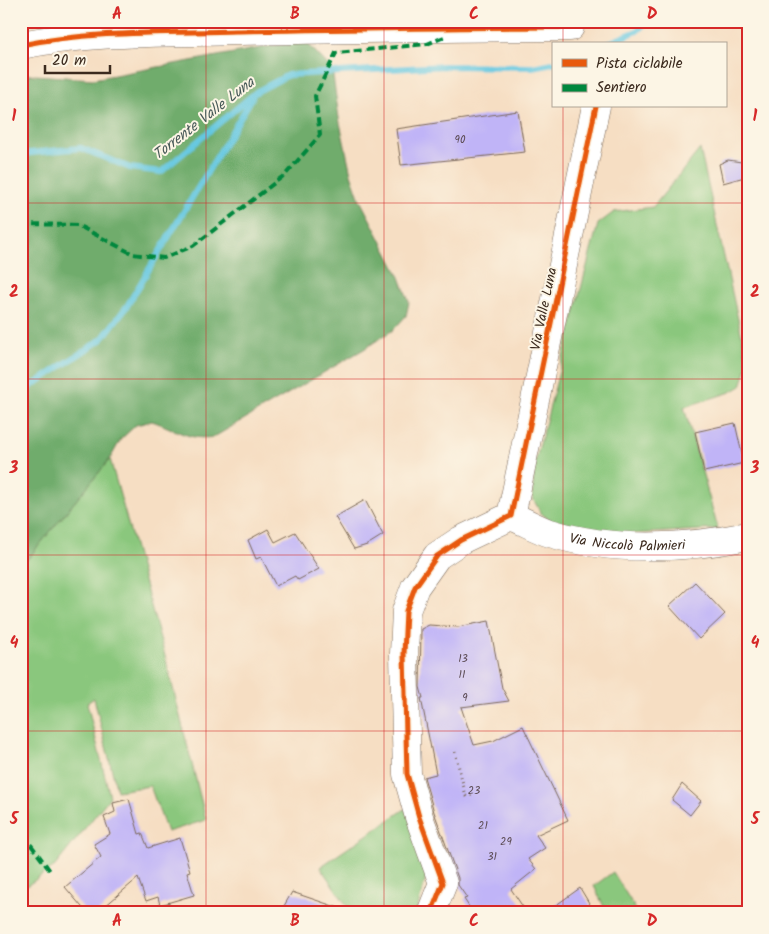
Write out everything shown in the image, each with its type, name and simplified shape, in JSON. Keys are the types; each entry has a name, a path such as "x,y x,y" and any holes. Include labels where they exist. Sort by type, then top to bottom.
{"street":[{"path":"21,45 129,34 447,27 577,33"},
{"name":"Via Valle Luna","path":"511,516 596,108"},
{"path":"431,913 443,883 419,817 407,774 404,654 406,611 415,587 437,556 461,540 511,516"},
{"name":"Via Niccolò Palmieri","path":"511,516 549,533 593,542 639,547 726,540 748,536"}],"path":[{"path":"455,752 466,796 475,795"}],"green space":[{"path":"304,40 332,69 339,118 351,174 360,200 400,277 409,302 406,316 393,330 364,349 214,437 189,436 152,421 136,425 121,439 110,459 21,567 21,74 93,79"},
{"path":"700,149 748,364 741,386 731,392 684,407 718,529 630,534 556,526 541,513 532,497 535,463 598,224 614,212 653,207"},
{"path":"110,459 165,656 206,820 167,832 150,786 117,791 94,698 87,703 110,797 55,866 21,890 21,567"},
{"path":"405,809 430,864 416,913 352,913 320,867"},
{"path":"613,872 638,913 607,913 594,886"}],"building":[{"path":"518,111 525,152 401,165 396,129"},
{"path":"728,160 748,163 748,176 723,183 719,164"},
{"path":"735,423 744,463 704,472 695,432"},
{"path":"365,500 383,535 367,545 354,549 335,517"},
{"path":"268,529 275,542 295,532 319,569 298,580 295,576 276,586 261,557 256,559 248,540"},
{"path":"695,582 725,614 699,639 669,606"},
{"path":"489,621 502,688 509,701 461,707 474,745 493,741 523,726 568,820 536,835 545,848 528,859 536,869 511,889 527,913 473,913 464,899 467,898 458,885 458,878 434,812 424,777 436,774 421,698 423,698 420,687 421,629 429,625 458,627"},
{"path":"682,784 701,801 690,815 672,800"},
{"path":"129,799 139,834 142,833 148,848 180,838 190,871 187,872 194,895 160,905 158,897 146,901 138,878 97,913 87,913 65,887 101,857 94,844 110,834 104,817 115,812 113,803"},
{"path":"580,888 595,913 545,913"},
{"path":"292,892 345,910 344,913 280,913"}],"waterway":[{"name":"Torrente Valle Luna","path":"611,42 637,31 648,21"},
{"name":"Torrente Valle Luna","path":"21,154 81,148 130,168 161,172 256,92 288,75 443,66 532,67 552,63"},
{"path":"21,393 102,339 127,306 252,98"}],"marked path":[{"path":"21,224 77,225 133,254 164,258 193,246 286,174 320,135 315,96 336,53 427,44 447,36"},
{"path":"21,837 31,845 51,872"}],"cycle path":[{"path":"21,45 74,37 128,34 570,27"},
{"path":"431,913 443,883 419,817 407,774 404,654 406,611 415,587 437,556 461,540 511,516 596,108"}]}
